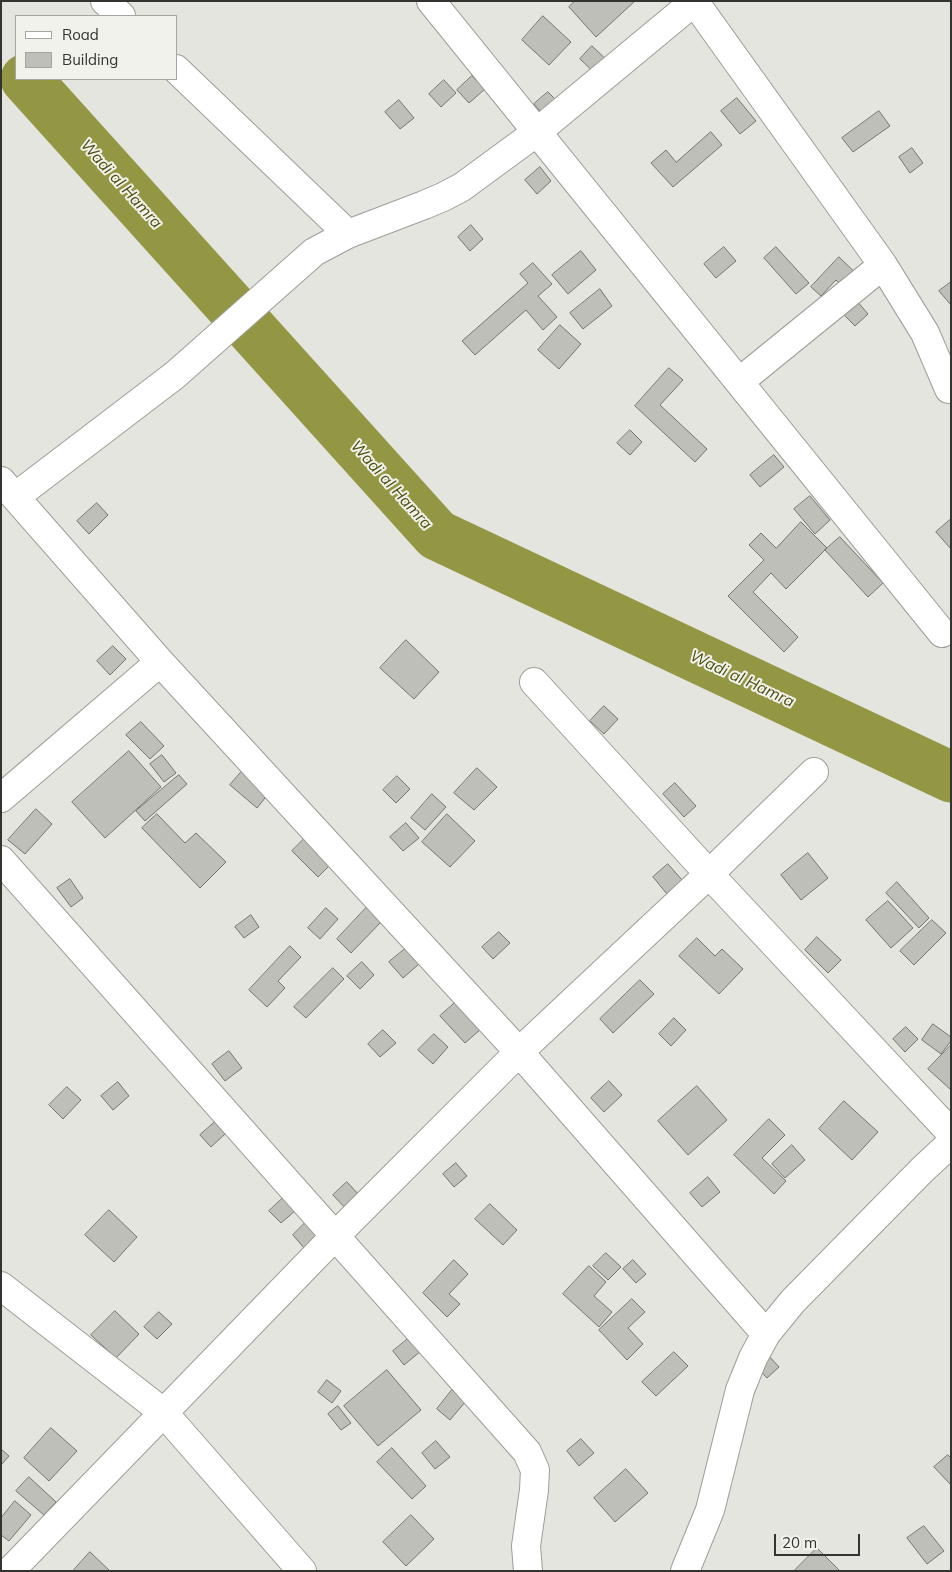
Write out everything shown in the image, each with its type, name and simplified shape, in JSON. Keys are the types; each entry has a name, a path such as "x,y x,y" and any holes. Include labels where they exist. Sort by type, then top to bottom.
{"street":[{"path":"105,1 120,15"},
{"path":"431,1 942,634"},
{"path":"766,1334 519,1052 160,662 8,489 175,375 314,252 348,234 443,198 462,187 537,132 695,1 883,265 925,333 950,391"},
{"path":"178,71 348,234"},
{"path":"739,382 883,265"},
{"path":"1,798 160,662"},
{"path":"534,682 709,874 951,1133"},
{"path":"10,1571 163,1412 519,1052 709,874 814,772"},
{"path":"1,860 527,1452 535,1470 526,1546 528,1571"},
{"path":"685,1571 710,1510 740,1390 753,1358 766,1334 793,1300 951,1143"},
{"path":"1,1286 163,1412 302,1571"}],"building":[{"path":"575,1 635,1 596,37 569,7"},
{"path":"543,16 571,42 549,65 522,40"},
{"path":"592,46 611,64 599,77 580,59"},
{"path":"472,76 485,89 469,103 457,90"},
{"path":"444,80 456,93 441,107 429,94"},
{"path":"548,92 560,104 545,117 534,104"},
{"path":"737,98 756,121 740,134 721,111"},
{"path":"399,100 414,118 400,129 385,112"},
{"path":"879,111 890,126 853,152 842,138"},
{"path":"711,132 722,145 673,187 651,163 666,150 676,162"},
{"path":"912,148 923,163 910,173 899,157"},
{"path":"540,167 551,181 537,194 525,180"},
{"path":"471,225 483,239 470,251 458,237"},
{"path":"724,247 736,261 716,278 704,264"},
{"path":"776,247 809,283 796,294 764,258"},
{"path":"581,251 596,270 568,294 552,275"},
{"path":"839,257 866,283 853,296 836,280 821,296 811,287"},
{"path":"533,263 552,284 538,296 557,317 543,330 526,310 475,355 462,341 528,283 520,274"},
{"path":"951,282 951,305 939,291"},
{"path":"600,289 612,306 583,329 570,313"},
{"path":"856,300 868,314 855,326 842,313"},
{"path":"560,325 581,344 559,369 538,350"},
{"path":"669,368 683,380 660,405 707,449 695,462 635,406"},
{"path":"630,430 642,442 630,455 617,443"},
{"path":"774,455 784,467 760,487 750,475"},
{"path":"810,496 830,520 815,534 794,509"},
{"path":"97,503 108,515 89,534 77,521"},
{"path":"951,519 951,549 936,532"},
{"path":"801,522 827,548 786,589 771,573 753,592 798,637 784,652 728,596 764,560 749,545 761,533 776,548"},
{"path":"840,537 883,583 868,597 825,550"},
{"path":"406,640 439,672 414,699 380,668"},
{"path":"113,646 126,659 110,675 97,661"},
{"path":"604,706 618,719 604,734 590,721"},
{"path":"141,722 164,746 150,759 126,735"},
{"path":"129,751 161,787 105,838 72,802"},
{"path":"162,755 176,773 164,782 150,764"},
{"path":"477,768 497,787 474,810 454,793"},
{"path":"243,770 269,793 257,808 230,785"},
{"path":"179,775 187,784 145,821 136,811"},
{"path":"397,776 410,789 396,803 383,790"},
{"path":"675,783 696,806 684,817 663,794"},
{"path":"432,794 446,807 425,830 411,818"},
{"path":"36,809 52,824 25,854 8,840"},
{"path":"157,814 185,843 196,833 226,862 200,888 142,828"},
{"path":"447,814 475,841 450,867 422,842"},
{"path":"406,823 419,838 403,851 390,837"},
{"path":"306,837 332,863 318,877 292,851"},
{"path":"808,853 828,878 801,900 781,875"},
{"path":"668,864 683,881 667,894 653,877"},
{"path":"70,879 83,898 71,907 57,888"},
{"path":"897,882 929,918 919,928 886,893"},
{"path":"888,901 913,928 891,948 866,920"},
{"path":"367,907 382,921 351,953 337,939"},
{"path":"326,908 338,919 320,939 308,928"},
{"path":"251,915 259,927 244,938 235,927"},
{"path":"932,920 946,933 914,965 900,951"},
{"path":"499,932 510,943 493,959 482,947"},
{"path":"817,937 841,960 828,973 805,950"},
{"path":"697,938 715,956 722,949 743,969 719,994 679,956"},
{"path":"290,946 301,957 278,981 285,988 267,1007 249,990"},
{"path":"405,949 419,964 403,978 389,962"},
{"path":"362,962 374,975 360,989 347,976"},
{"path":"333,968 344,979 306,1018 294,1007"},
{"path":"640,980 654,994 613,1033 600,1019"},
{"path":"457,1001 481,1029 465,1043 440,1016"},
{"path":"674,1018 686,1030 671,1046 659,1034"},
{"path":"933,1024 951,1037 951,1041 941,1054 922,1040"},
{"path":"906,1027 918,1039 905,1052 893,1039"},
{"path":"383,1030 396,1043 380,1057 368,1044"},
{"path":"434,1034 448,1047 433,1064 418,1050"},
{"path":"951,1045 951,1090 928,1069"},
{"path":"229,1051 242,1068 225,1081 212,1064"},
{"path":"609,1081 622,1095 604,1112 591,1098"},
{"path":"118,1082 129,1096 113,1110 101,1096"},
{"path":"697,1086 727,1120 688,1155 658,1121"},
{"path":"67,1087 81,1100 63,1119 49,1105"},
{"path":"844,1101 878,1132 852,1160 819,1129"},
{"path":"769,1119 785,1135 762,1158 786,1181 774,1194 734,1155"},
{"path":"215,1122 225,1134 211,1147 200,1135"},
{"path":"792,1145 805,1160 785,1178 772,1164"},
{"path":"456,1163 467,1176 454,1187 443,1174"},
{"path":"708,1177 720,1192 702,1207 690,1193"},
{"path":"347,1182 361,1197 347,1210 333,1195"},
{"path":"284,1197 296,1210 281,1223 269,1211"},
{"path":"490,1204 517,1230 503,1245 475,1219"},
{"path":"109,1210 137,1237 114,1262 85,1235"},
{"path":"307,1221 318,1234 304,1248 293,1235"},
{"path":"606,1253 621,1267 608,1280 593,1266"},
{"path":"454,1260 468,1274 449,1294 460,1304 447,1317 423,1293"},
{"path":"633,1260 646,1274 636,1283 623,1269"},
{"path":"589,1266 606,1282 594,1296 612,1312 599,1327 563,1294"},
{"path":"632,1299 645,1312 628,1328 643,1344 627,1360 599,1330"},
{"path":"115,1311 139,1334 116,1358 91,1335"},
{"path":"159,1312 172,1324 157,1339 144,1327"},
{"path":"409,1338 421,1351 404,1365 393,1351"},
{"path":"674,1352 688,1366 656,1396 642,1382"},
{"path":"767,1354 779,1367 767,1378 755,1365"},
{"path":"387,1370 421,1410 378,1446 344,1406"},
{"path":"327,1380 341,1391 332,1403 318,1392"},
{"path":"452,1390 466,1401 450,1420 437,1409"},
{"path":"338,1406 351,1423 341,1430 328,1414"},
{"path":"51,1428 77,1451 49,1481 24,1458"},
{"path":"581,1439 594,1453 579,1466 567,1451"},
{"path":"436,1441 450,1457 435,1469 422,1453"},
{"path":"392,1448 426,1486 412,1499 377,1462"},
{"path":"1,1449 9,1456 1,1465"},
{"path":"948,1455 951,1458 951,1485 934,1467"},
{"path":"626,1469 648,1493 615,1522 594,1498"},
{"path":"29,1477 56,1502 44,1515 16,1491"},
{"path":"15,1501 31,1515 9,1541 1,1535 1,1518"},
{"path":"411,1515 434,1539 406,1566 383,1542"},
{"path":"924,1526 944,1551 927,1564 907,1538"},
{"path":"817,1548 840,1571 794,1571"},
{"path":"90,1552 110,1571 73,1571"}],"waterway":[{"name":"Wadi al Hamra","path":"27,80 437,535 951,777"}]}
